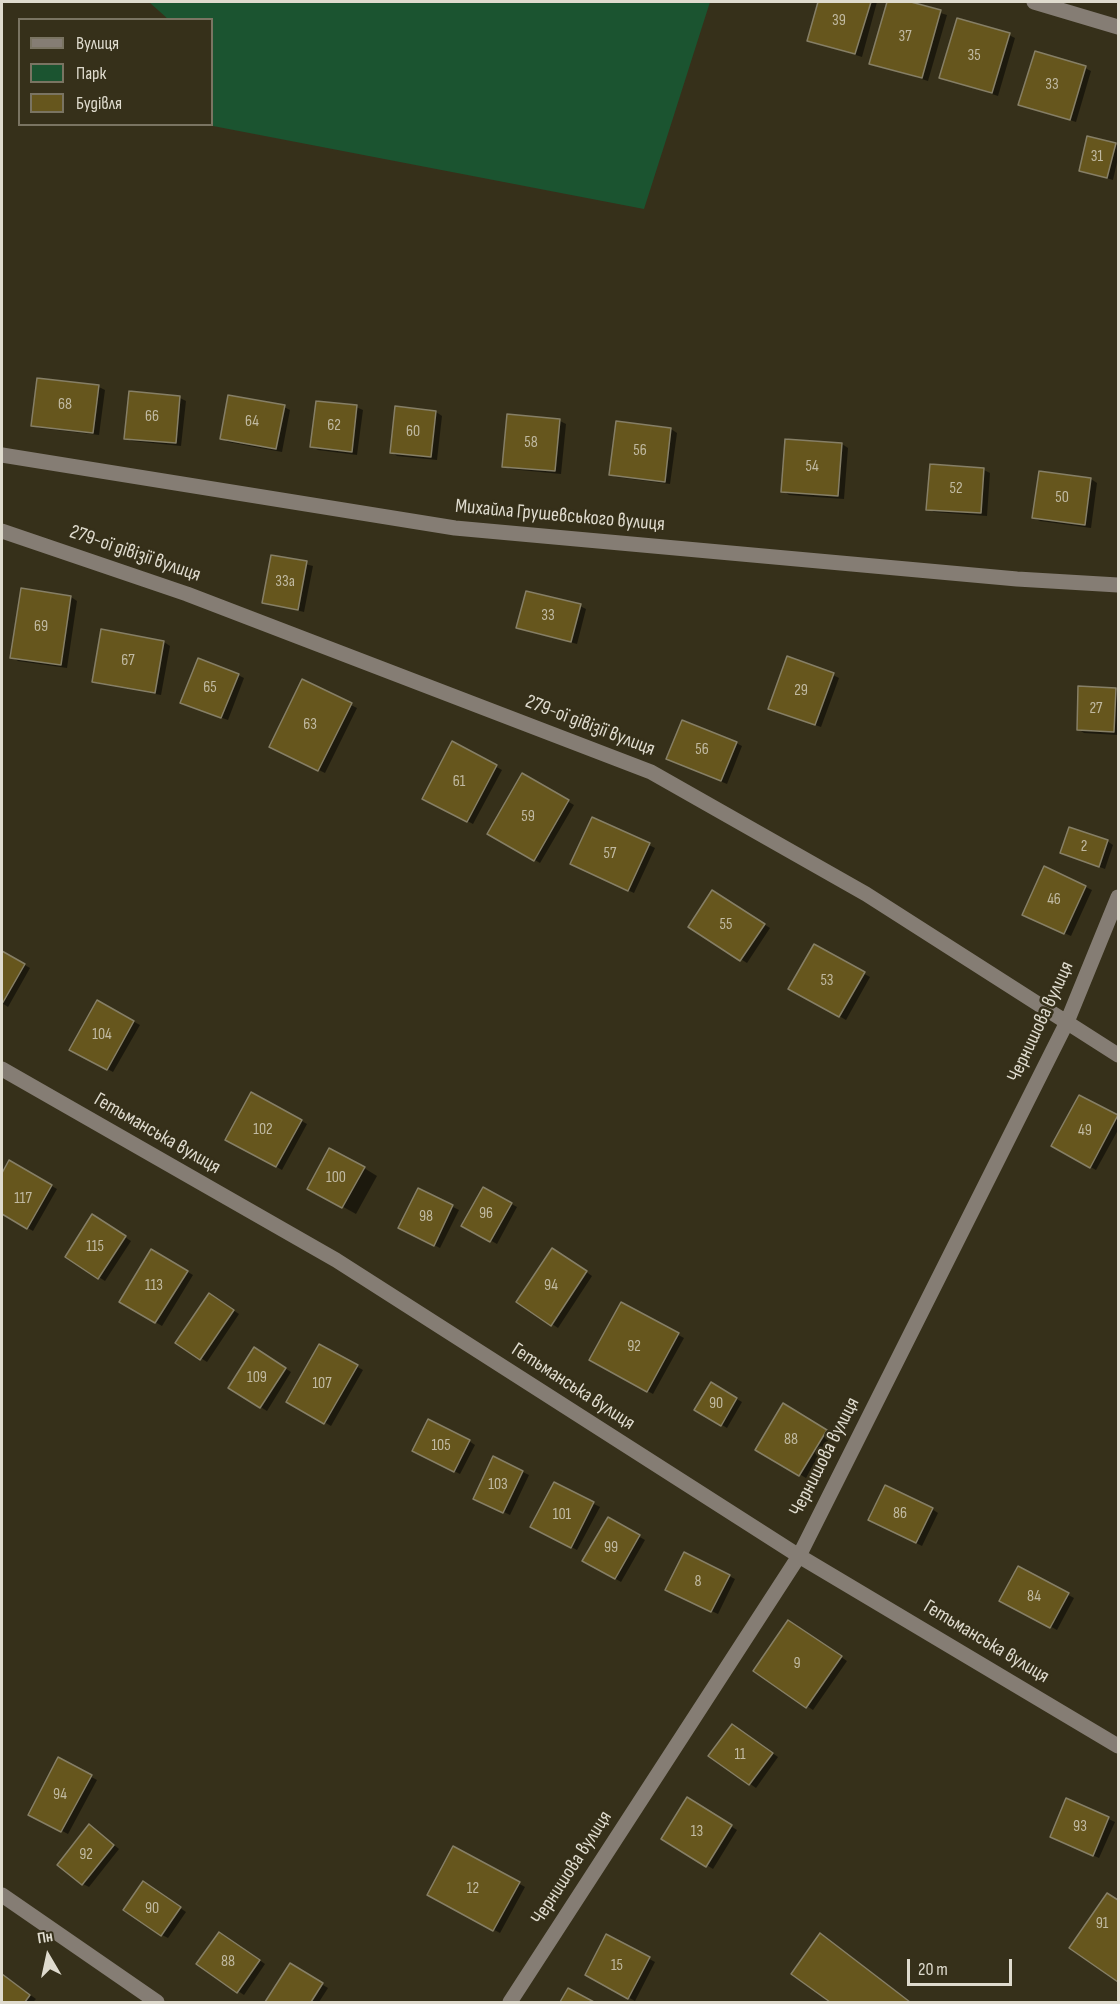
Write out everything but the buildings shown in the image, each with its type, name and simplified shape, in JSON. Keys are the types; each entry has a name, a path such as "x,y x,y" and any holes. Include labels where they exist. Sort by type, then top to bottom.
{"street":[{"path":"1034,2 1119,27"},
{"name":"Михайла Грушевського вулиця","path":"2,455 455,528 1017,579 1119,585"},
{"name":"279-ої дівізії вулиця","path":"2,531 187,594 651,772 866,894 1119,1055"},
{"name":"Чернишова вулиця","path":"510,2002 799,1556 1067,1022 1119,897"},
{"name":"Гетьманська вулиця","path":"2,1069 336,1260 799,1556 1119,1746"},
{"path":"2,1894 157,2002"}],"green space":[{"path":"149,2 710,2 644,209 213,126 213,18 167,18"}]}
